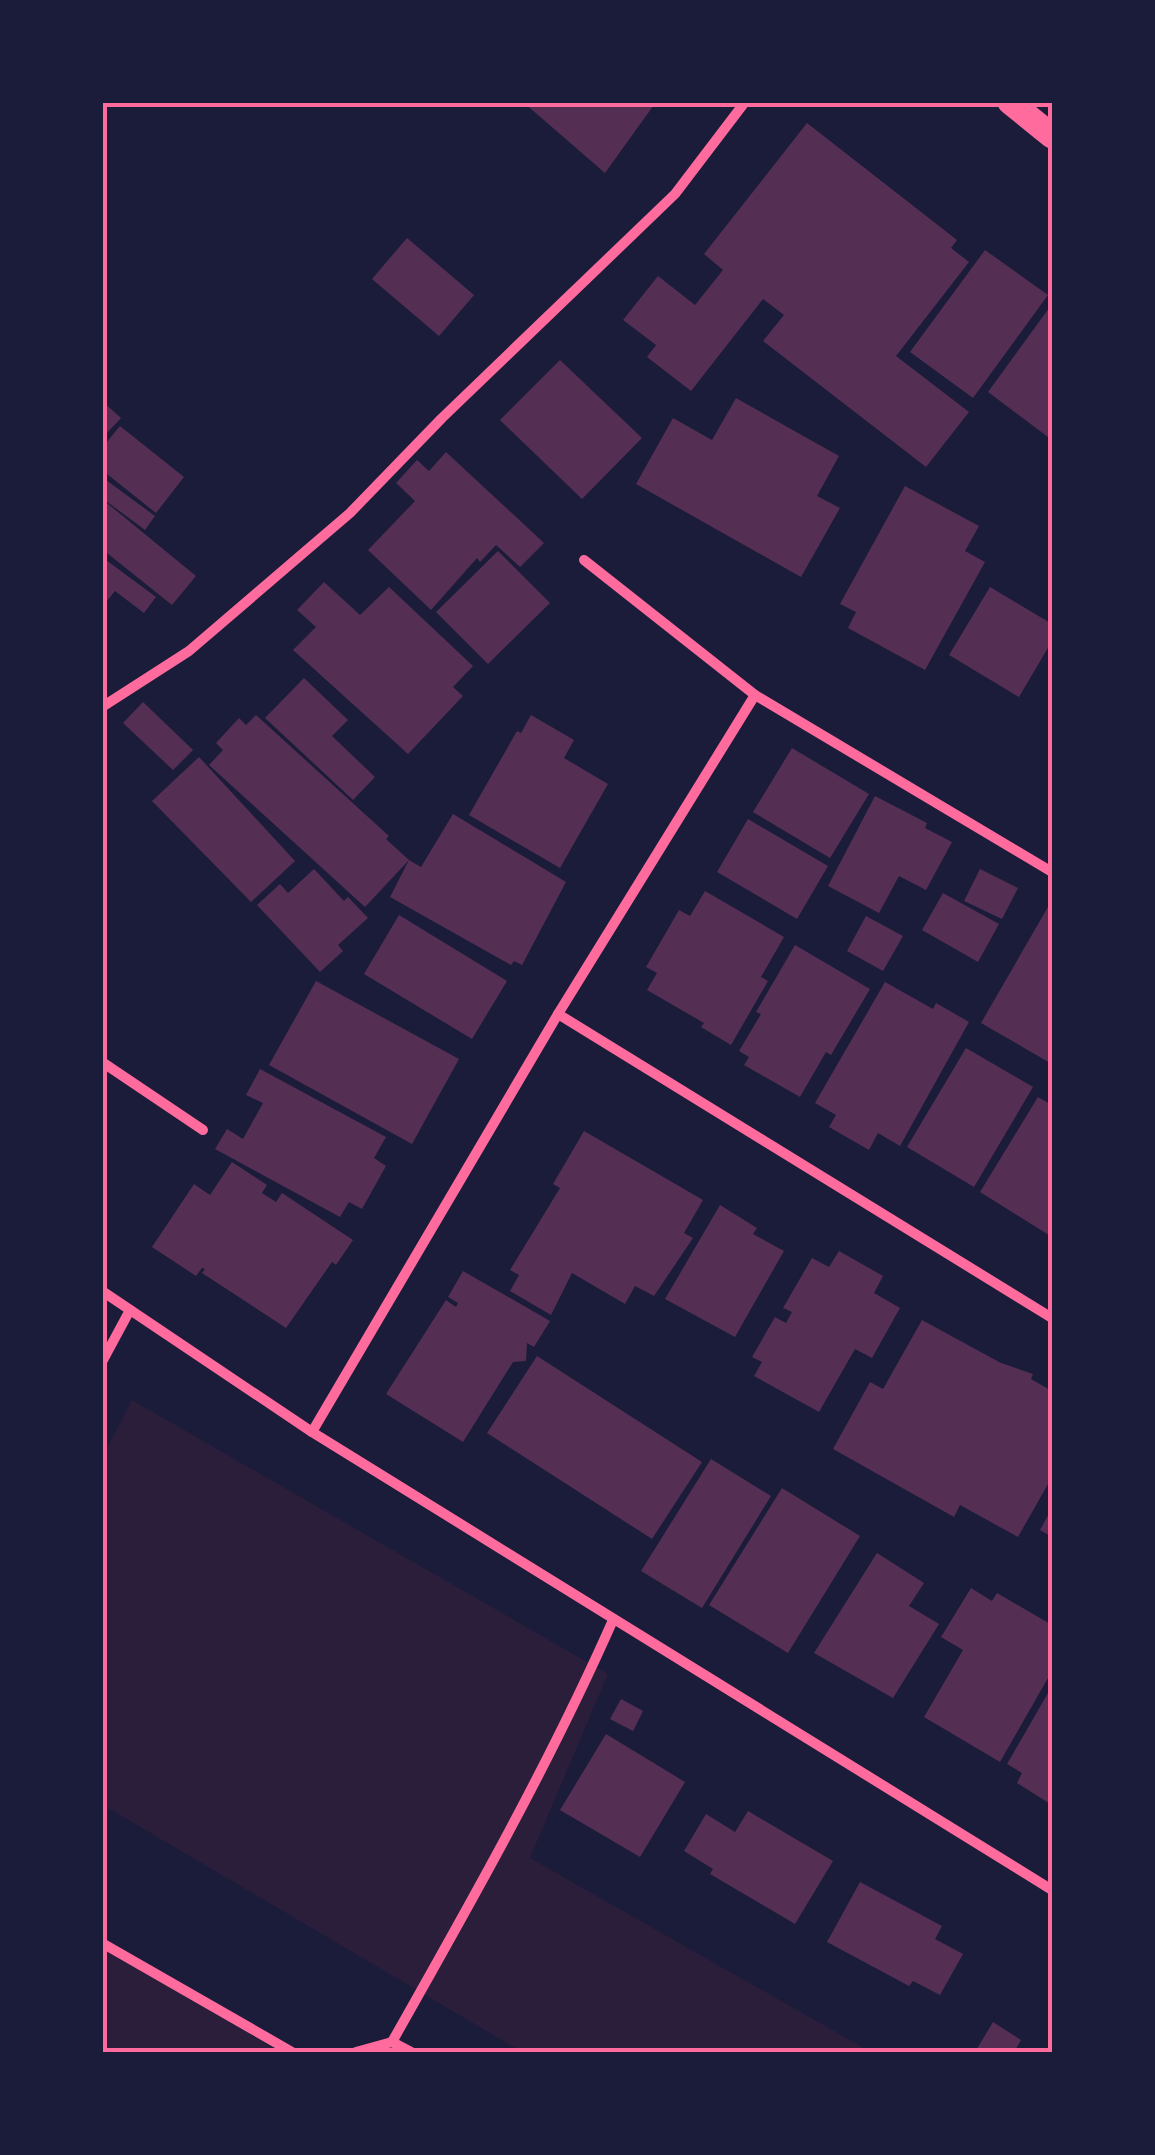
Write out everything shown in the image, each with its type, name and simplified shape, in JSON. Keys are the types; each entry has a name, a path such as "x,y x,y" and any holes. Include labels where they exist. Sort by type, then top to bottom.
{"main road":[{"path":"1010,102 1052,136"}],"street":[{"path":"102,707 189,651 350,513 442,418 676,194 745,102"},
{"path":"584,560 755,695 1052,872"},
{"path":"312,1432 558,1014 755,695"},
{"path":"558,1014 1052,1318"},
{"path":"102,1062 202,1130"},
{"path":"102,1291 312,1432 1052,1890"},
{"path":"102,1362 130,1310"},
{"path":"392,2042 586,1682 613,1620"},
{"path":"102,1943 292,2052"},
{"path":"356,2052 392,2042 411,2052"}],"shaded area":[{"path":"132,1400 608,1674 530,1858 871,2052 522,2052 103,1805 103,1456"},
{"path":"103,1948 280,2052 103,2052"}],"building":[{"path":"523,102 656,102 605,173"},
{"path":"807,123 957,240 951,248 969,262 896,356 969,412 926,467 763,341 784,315 763,299 691,391 647,357 656,345 623,320 658,276 695,305 723,270 704,254"},
{"path":"407,238 474,295 439,336 372,279"},
{"path":"985,250 1048,295 973,398 910,352"},
{"path":"1052,304 1052,440 988,392"},
{"path":"560,360 642,438 582,499 500,420"},
{"path":"736,398 839,456 817,496 840,508 801,577 636,484 673,418 712,440"},
{"path":"102,401 121,418 102,438"},
{"path":"120,426 184,477 156,513 102,470 102,448"},
{"path":"446,452 544,543 520,567 496,545 480,562 477,558 431,610 368,550 415,501 396,483 417,460 429,471"},
{"path":"102,477 155,516 145,530 102,498"},
{"path":"905,486 979,526 965,551 985,562 925,670 848,628 856,612 840,604"},
{"path":"102,499 196,576 172,605 102,549"},
{"path":"498,551 550,603 488,664 436,612"},
{"path":"102,557 156,597 144,613 115,591 102,607"},
{"path":"324,582 360,615 389,587 473,666 453,687 463,696 408,754 293,650 316,627 297,610"},
{"path":"990,587 1052,624 1052,641 1019,697 949,655"},
{"path":"304,678 348,720 332,736 375,777 353,800 265,718"},
{"path":"143,702 193,750 173,770 123,723"},
{"path":"256,715 389,836 386,839 409,860 365,907 209,765 223,750 216,743 239,718 246,725"},
{"path":"531,715 574,740 564,758 608,784 560,868 469,815 517,731 521,733"},
{"path":"792,748 869,794 830,858 753,812"},
{"path":"199,757 295,861 251,902 152,801"},
{"path":"875,796 927,823 925,828 952,842 926,890 899,876 879,913 828,886"},
{"path":"453,814 566,882 522,965 514,961 511,965 390,897 409,860 421,867"},
{"path":"748,819 828,866 797,919 717,872"},
{"path":"314,869 344,901 348,897 368,918 338,945 343,951 320,972 257,905 280,884 288,893"},
{"path":"980,869 1018,888 1002,919 964,901"},
{"path":"705,891 784,937 761,977 768,981 731,1045 701,1027 704,1023 647,990 657,973 646,967 679,910 690,916"},
{"path":"943,893 999,924 978,962 922,930"},
{"path":"1052,900 1052,1064 981,1023"},
{"path":"399,915 507,981 472,1039 364,974"},
{"path":"866,916 903,936 883,971 847,951"},
{"path":"795,945 870,989 831,1055 826,1052 800,1097 744,1065 749,1057 739,1051 761,1014 756,1012"},
{"path":"316,981 459,1059 412,1144 269,1065"},
{"path":"885,982 933,1009 936,1003 969,1022 900,1146 878,1133 869,1150 829,1127 836,1115 815,1103"},
{"path":"966,1048 1033,1087 974,1187 907,1147"},
{"path":"260,1069 386,1137 374,1158 386,1166 362,1209 349,1202 340,1217 215,1149 227,1129 243,1139 263,1103 246,1095"},
{"path":"1038,1097 1052,1105 1052,1237 980,1192"},
{"path":"584,1131 703,1200 684,1233 693,1238 654,1296 635,1286 625,1304 572,1273 551,1315 510,1291 519,1275 510,1270 560,1188 553,1184"},
{"path":"232,1162 267,1185 262,1193 276,1202 282,1193 353,1240 336,1265 332,1262 286,1328 202,1273 205,1269 196,1276 152,1247 194,1184 210,1195"},
{"path":"720,1205 757,1228 753,1234 784,1251 735,1337 665,1299"},
{"path":"839,1251 883,1276 874,1293 900,1308 872,1358 855,1349 819,1412 754,1376 762,1362 752,1357 775,1317 786,1323 792,1312 783,1308 812,1258 829,1267"},
{"path":"463,1271 550,1321 534,1347 527,1343 526,1361 513,1362 463,1442 386,1394 446,1300 456,1307 458,1303 448,1297"},
{"path":"922,1320 1001,1363 1033,1374 1031,1379 1052,1391 1052,1477 1018,1537 960,1505 954,1517 833,1449 870,1382 883,1389"},
{"path":"537,1356 702,1462 652,1539 487,1433"},
{"path":"711,1459 771,1496 702,1608 641,1571"},
{"path":"782,1488 860,1536 788,1653 709,1605"},
{"path":"1052,1508 1052,1537 1040,1530"},
{"path":"877,1553 924,1583 909,1606 939,1624 893,1698 814,1653"},
{"path":"971,1588 992,1601 997,1593 1052,1625 1052,1671 1000,1762 924,1717 963,1650 941,1637"},
{"path":"1052,1686 1052,1805 1017,1783 1022,1773 1007,1764"},
{"path":"621,1699 643,1711 633,1731 610,1719"},
{"path":"606,1734 685,1782 640,1857 560,1810"},
{"path":"748,1811 833,1861 795,1924 710,1874 713,1869 684,1851 706,1814 735,1832"},
{"path":"860,1882 942,1926 935,1939 963,1954 940,1995 913,1981 909,1986 827,1942"},
{"path":"993,2022 1021,2040 1014,2052 975,2052"}]}
